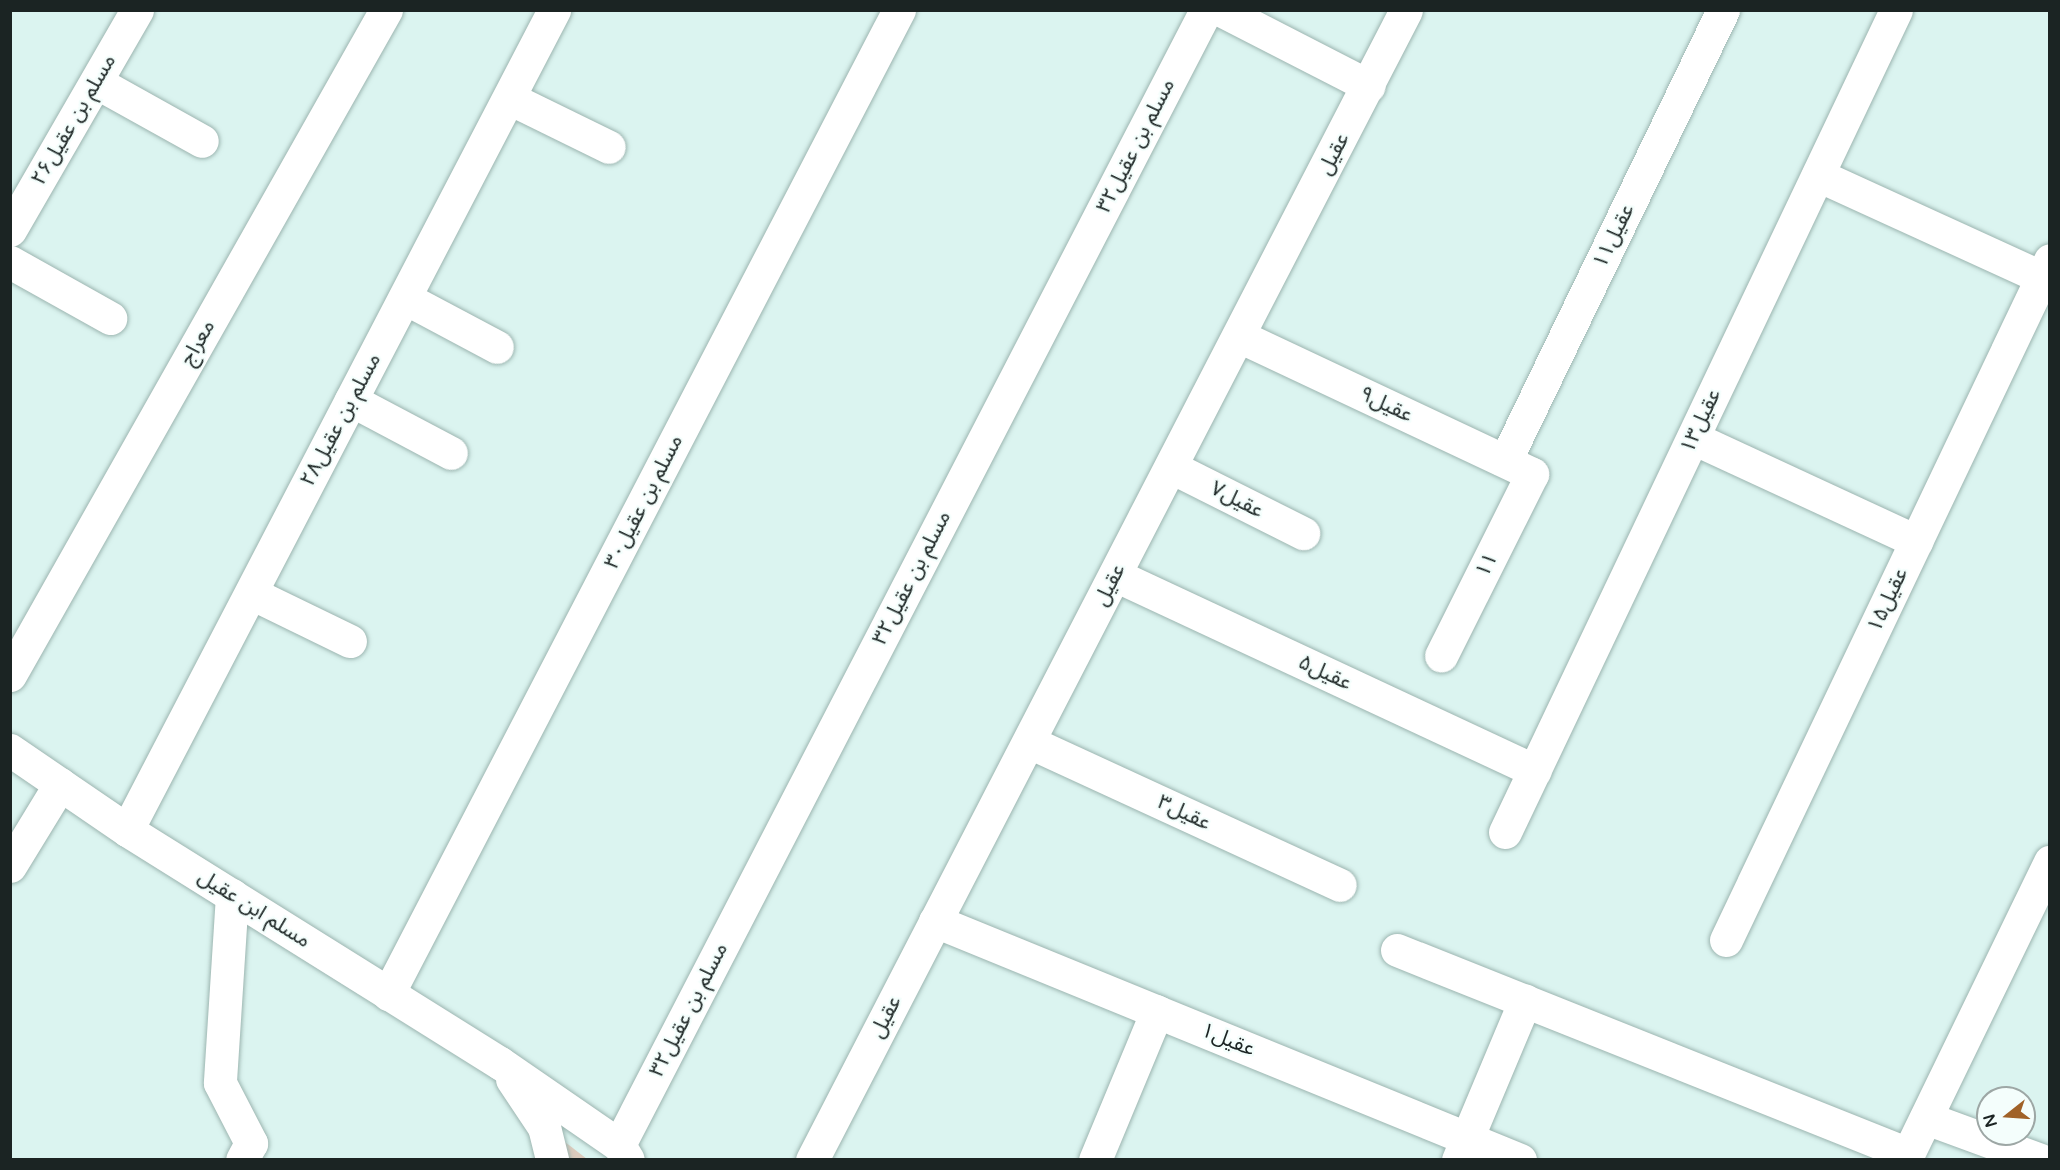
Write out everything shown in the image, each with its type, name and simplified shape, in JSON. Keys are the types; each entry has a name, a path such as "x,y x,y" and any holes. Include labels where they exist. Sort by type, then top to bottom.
{"street":[{"name":"مسلم بن عقیل۲۶","path":"10,230 137,10"},
{"name":"معراج","path":"10,675 386,10"},
{"name":"مسلم بن عقیل۲۸","path":"127,830 554,10"},
{"name":"مسلم بن عقیل۳۰","path":"388,994 899,10"},
{"name":"مسلم بن عقیل۳۲","path":"623,1152 1206,10"},
{"path":"1221,10 1369,86"},
{"name":"عقیل","path":"812,1160 1369,86 1406,10"},
{"name":"عقیل۱۱","path":"1518,468 1723,10"},
{"name":"عقیل۱۳","path":"1505,832 1896,10"},
{"path":"96,82 202,141"},
{"path":"509,98 609,147"},
{"path":"1818,175 2045,268"},
{"path":"10,262 110,318"},
{"name":"عقیل۱۵","path":"1726,940 2045,268"},
{"path":"405,298 497,347"},
{"name":"عقیل۹","path":"1239,336 1518,468"},
{"path":"351,400 451,453"},
{"path":"1693,438 1916,542"},
{"name":"عقیل۷","path":"1171,467 1303,533"},
{"name":"۱۱","path":"1441,656 1518,468"},
{"name":"عقیل۵","path":"1115,574 1534,771"},
{"path":"251,593 350,641"},
{"name":"عقیل۳","path":"1029,742 1340,885"},
{"name":"مسلم ابن عقیل","path":"10,750 127,830 500,1063 623,1152"},
{"path":"10,866 60,784"},
{"path":"1397,950 1908,1154 2049,862"},
{"path":"232,895 220,1083 251,1143 242,1160"},
{"name":"عقیل۱","path":"935,921 1157,1011 1462,1149 1520,1160"},
{"path":"1462,1149 1525,1001"},
{"path":"1095,1160 1157,1011"},
{"path":"500,1063 544,1127 552,1160"},
{"path":"1926,1118 2041,1160"}],"shaded area":[{"path":"556,1135 587,1159 563,1159"}]}
